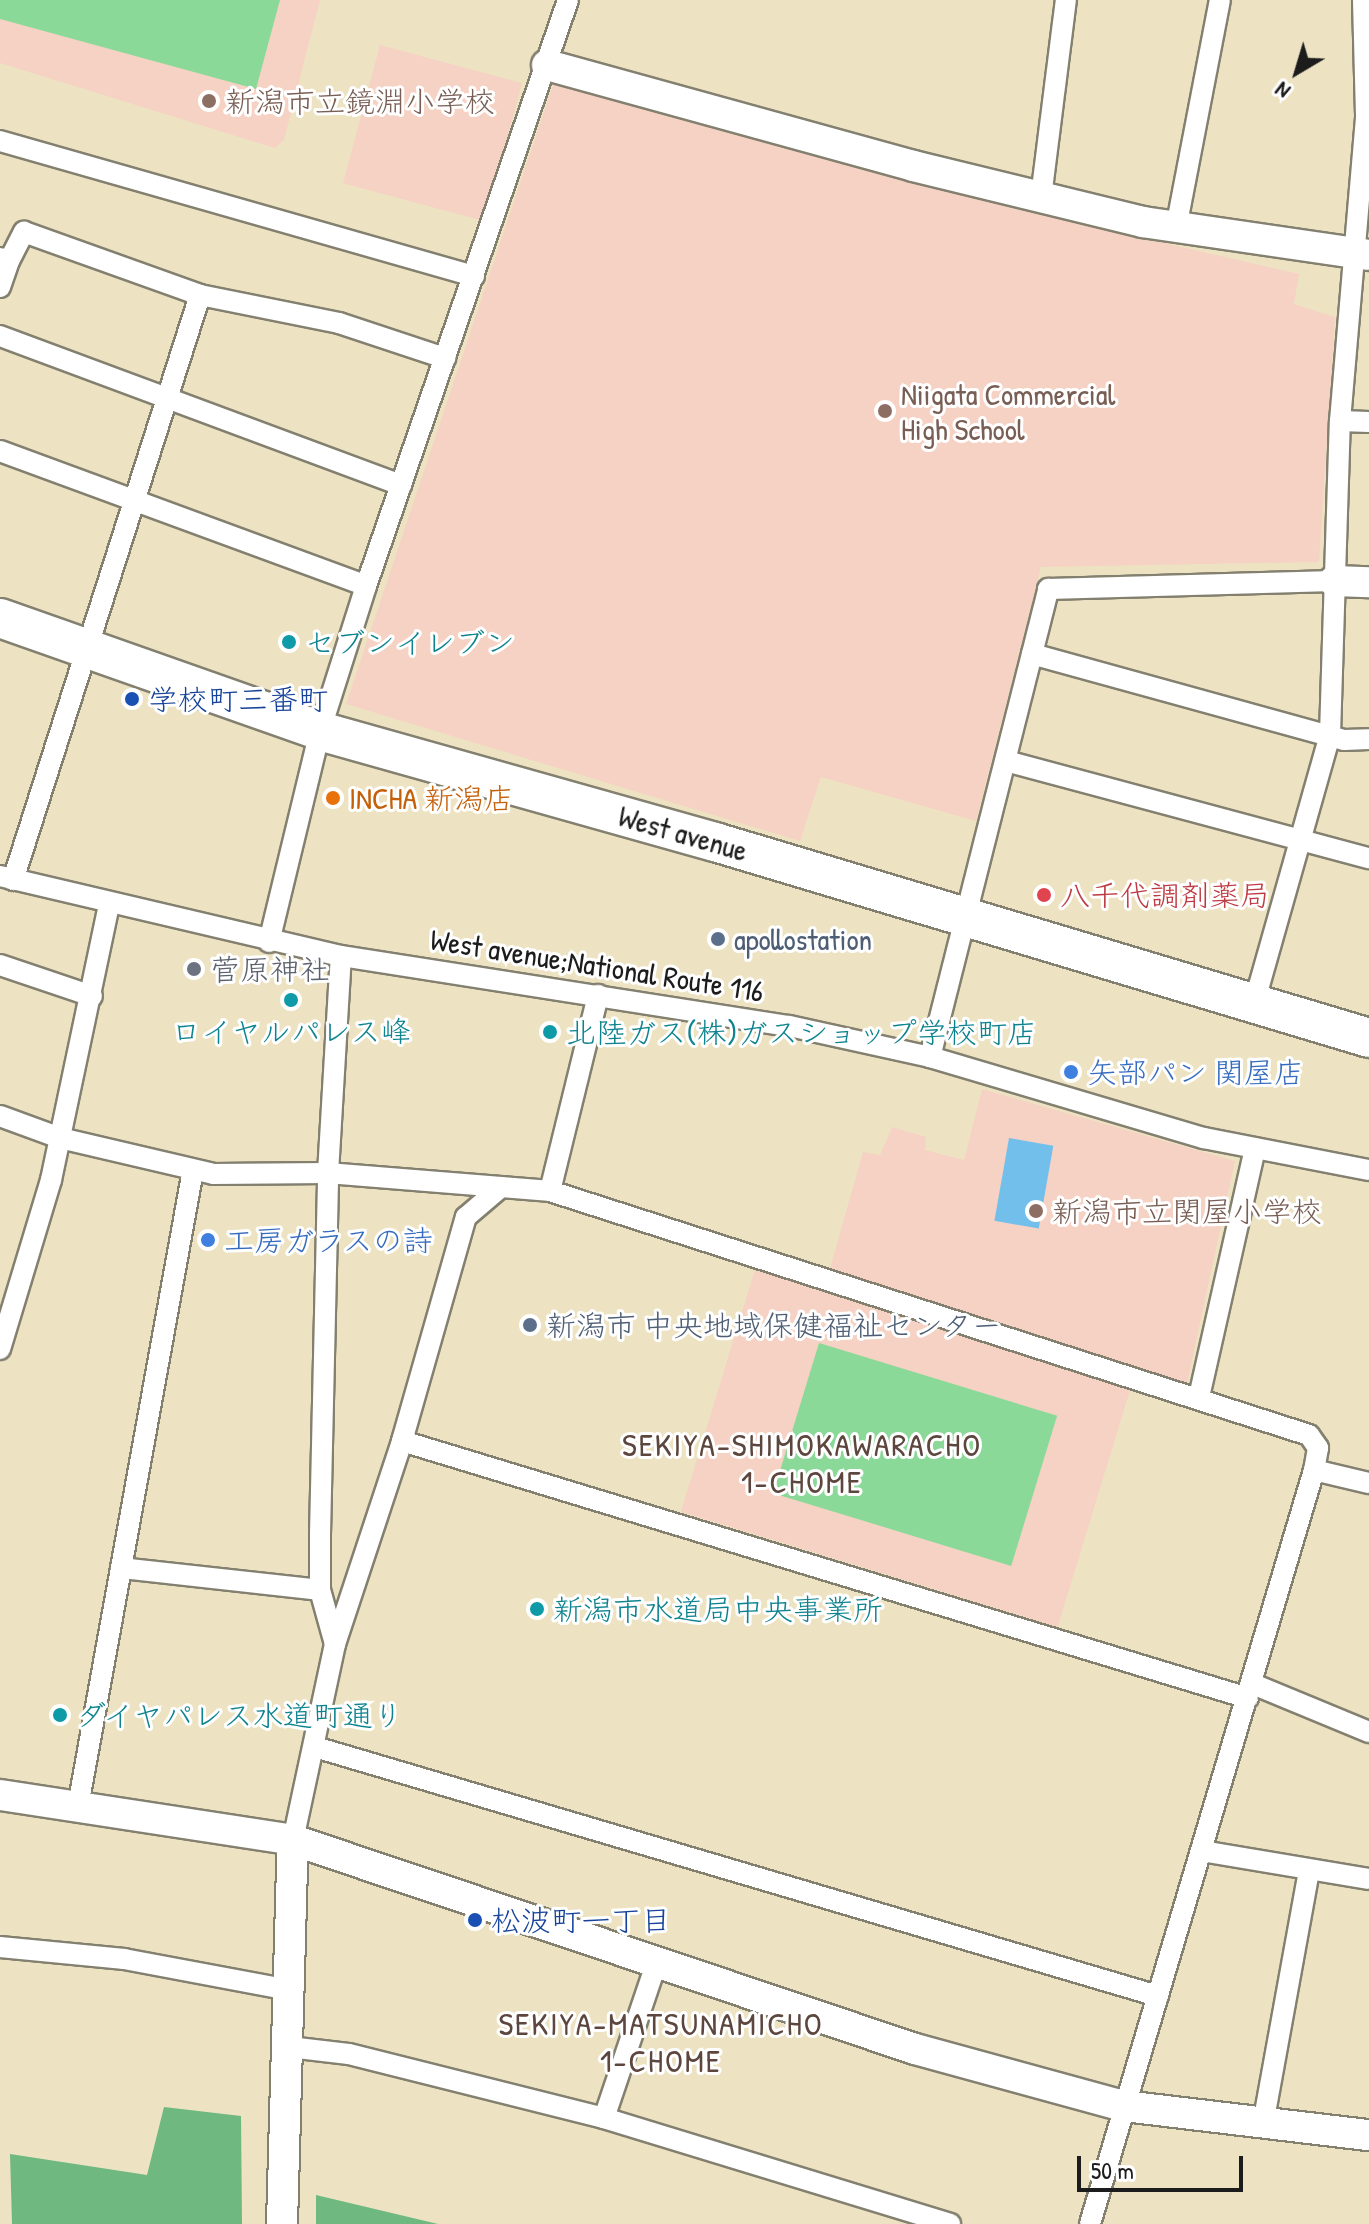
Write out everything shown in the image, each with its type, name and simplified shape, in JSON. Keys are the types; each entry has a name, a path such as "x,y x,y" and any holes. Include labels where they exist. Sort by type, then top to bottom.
{"highway":[{"name":"West avenue","path":"0,618 320,731 968,918 1253,1007 1369,1038"}],"street":[{"path":"269,942 320,731 366,586 568,0"},
{"path":"1041,197 1066,0"},
{"path":"1176,228 1220,0"},
{"path":"1253,1007 1330,735 1340,421 1361,254 1367,115 1363,0"},
{"path":"547,65 1041,197 1176,228 1361,254"},
{"path":"0,141 474,276"},
{"path":"0,287 4,260 24,232 200,295 339,323 445,358"},
{"path":"7,878 86,650 133,499 170,399 200,295"},
{"path":"0,336 401,485"},
{"path":"1340,421 1369,422"},
{"path":"0,451 366,586"},
{"path":"930,1057 968,918 1048,589 1369,582"},
{"path":"1032,654 1330,735 1369,739"},
{"path":"1006,761 1369,858"},
{"name":"West avenue;National Route 116","path":"7,878 269,942 341,956 789,1026 930,1057 1255,1148 1369,1170"},
{"path":"0,1349 60,1138 109,904"},
{"path":"335,1644 320,1590 328,1173 341,956"},
{"path":"0,965 92,996"},
{"path":"550,1191 598,995"},
{"path":"0,1116 60,1138 213,1174 328,1173 550,1191 1199,1397 1309,1435 1318,1448 1314,1470 1090,2224"},
{"path":"1199,1397 1255,1148"},
{"path":"78,1806 193,1170"},
{"path":"282,2224 293,1840 335,1644 402,1441 466,1217 501,1187"},
{"path":"402,1441 1250,1691 1369,1732"},
{"path":"1314,1470 1369,1483"},
{"path":"121,1568 320,1590"},
{"path":"315,1747 1158,1996"},
{"path":"0,1795 293,1840 915,2049 1124,2106 1369,2135"},
{"path":"1202,1851 1369,1879"},
{"path":"1263,2124 1309,1871"},
{"path":"0,1947 124,1959 290,1990"},
{"path":"604,2118 657,1961"},
{"path":"289,2047 349,2054 604,2118 950,2224"}],"shaded area":[{"name":"新潟市立鏡淵小学校","path":"0,0 320,0 284,140 275,148 0,63"},
{"path":"380,45 522,83 485,221 343,183"},
{"name":"Niigata Commercial High School","path":"555,79 1090,226 1299,274 1294,304 1335,317 1319,562 1041,567 976,821 821,777 800,841 346,704"},
{"name":"新潟市立関屋小学校","path":"982,1089 1235,1161 1187,1383 828,1275 863,1152 880,1155 892,1127 926,1137 925,1150 964,1160"},
{"path":"756,1266 1133,1381 1058,1627 681,1512"}],"green space":[{"path":"0,0 280,0 256,89 0,19"},
{"path":"819,1343 1057,1416 1011,1566 773,1493"},
{"path":"164,2107 241,2116 242,2224 12,2224 10,2154 147,2175"},
{"path":"316,2195 438,2224 316,2224"}],"water":[{"path":"1009,1138 1053,1146 1039,1229 994,1221"}],"place":[{"name":"新潟市立鏡淵小学校","path":"209,101"},
{"name":"Niigata Commercial High School","path":"885,411"},
{"name":"セブンイレブン","path":"289,642"},
{"name":"学校町三番町","path":"132,699"},
{"name":"INCHA 新潟店","path":"333,798"},
{"name":"八千代調剤薬局","path":"1044,895"},
{"name":"apollostation","path":"718,939"},
{"name":"菅原神社","path":"194,969"},
{"name":"ロイヤルパレス峰","path":"291,1000"},
{"name":"北陸ガス(株)ガスショップ学校町店","path":"550,1032"},
{"name":"矢部パン 関屋店","path":"1071,1072"},
{"name":"新潟市立関屋小学校","path":"1036,1211"},
{"name":"工房ガラスの詩","path":"208,1240"},
{"name":"新潟市 中央地域保健福祉センター","path":"530,1325"},
{"name":"新潟市水道局中央事業所","path":"537,1609"},
{"name":"ダイヤパレス水道町通り","path":"60,1715"},
{"name":"松波町一丁目","path":"475,1920"}],"district":[{"name":"SEKIYA-SHIMOKAWARACHO 1-CHOME","path":"802,1464"},
{"name":"SEKIYA-MATSUNAMICHO 1-CHOME","path":"661,2044"}]}
